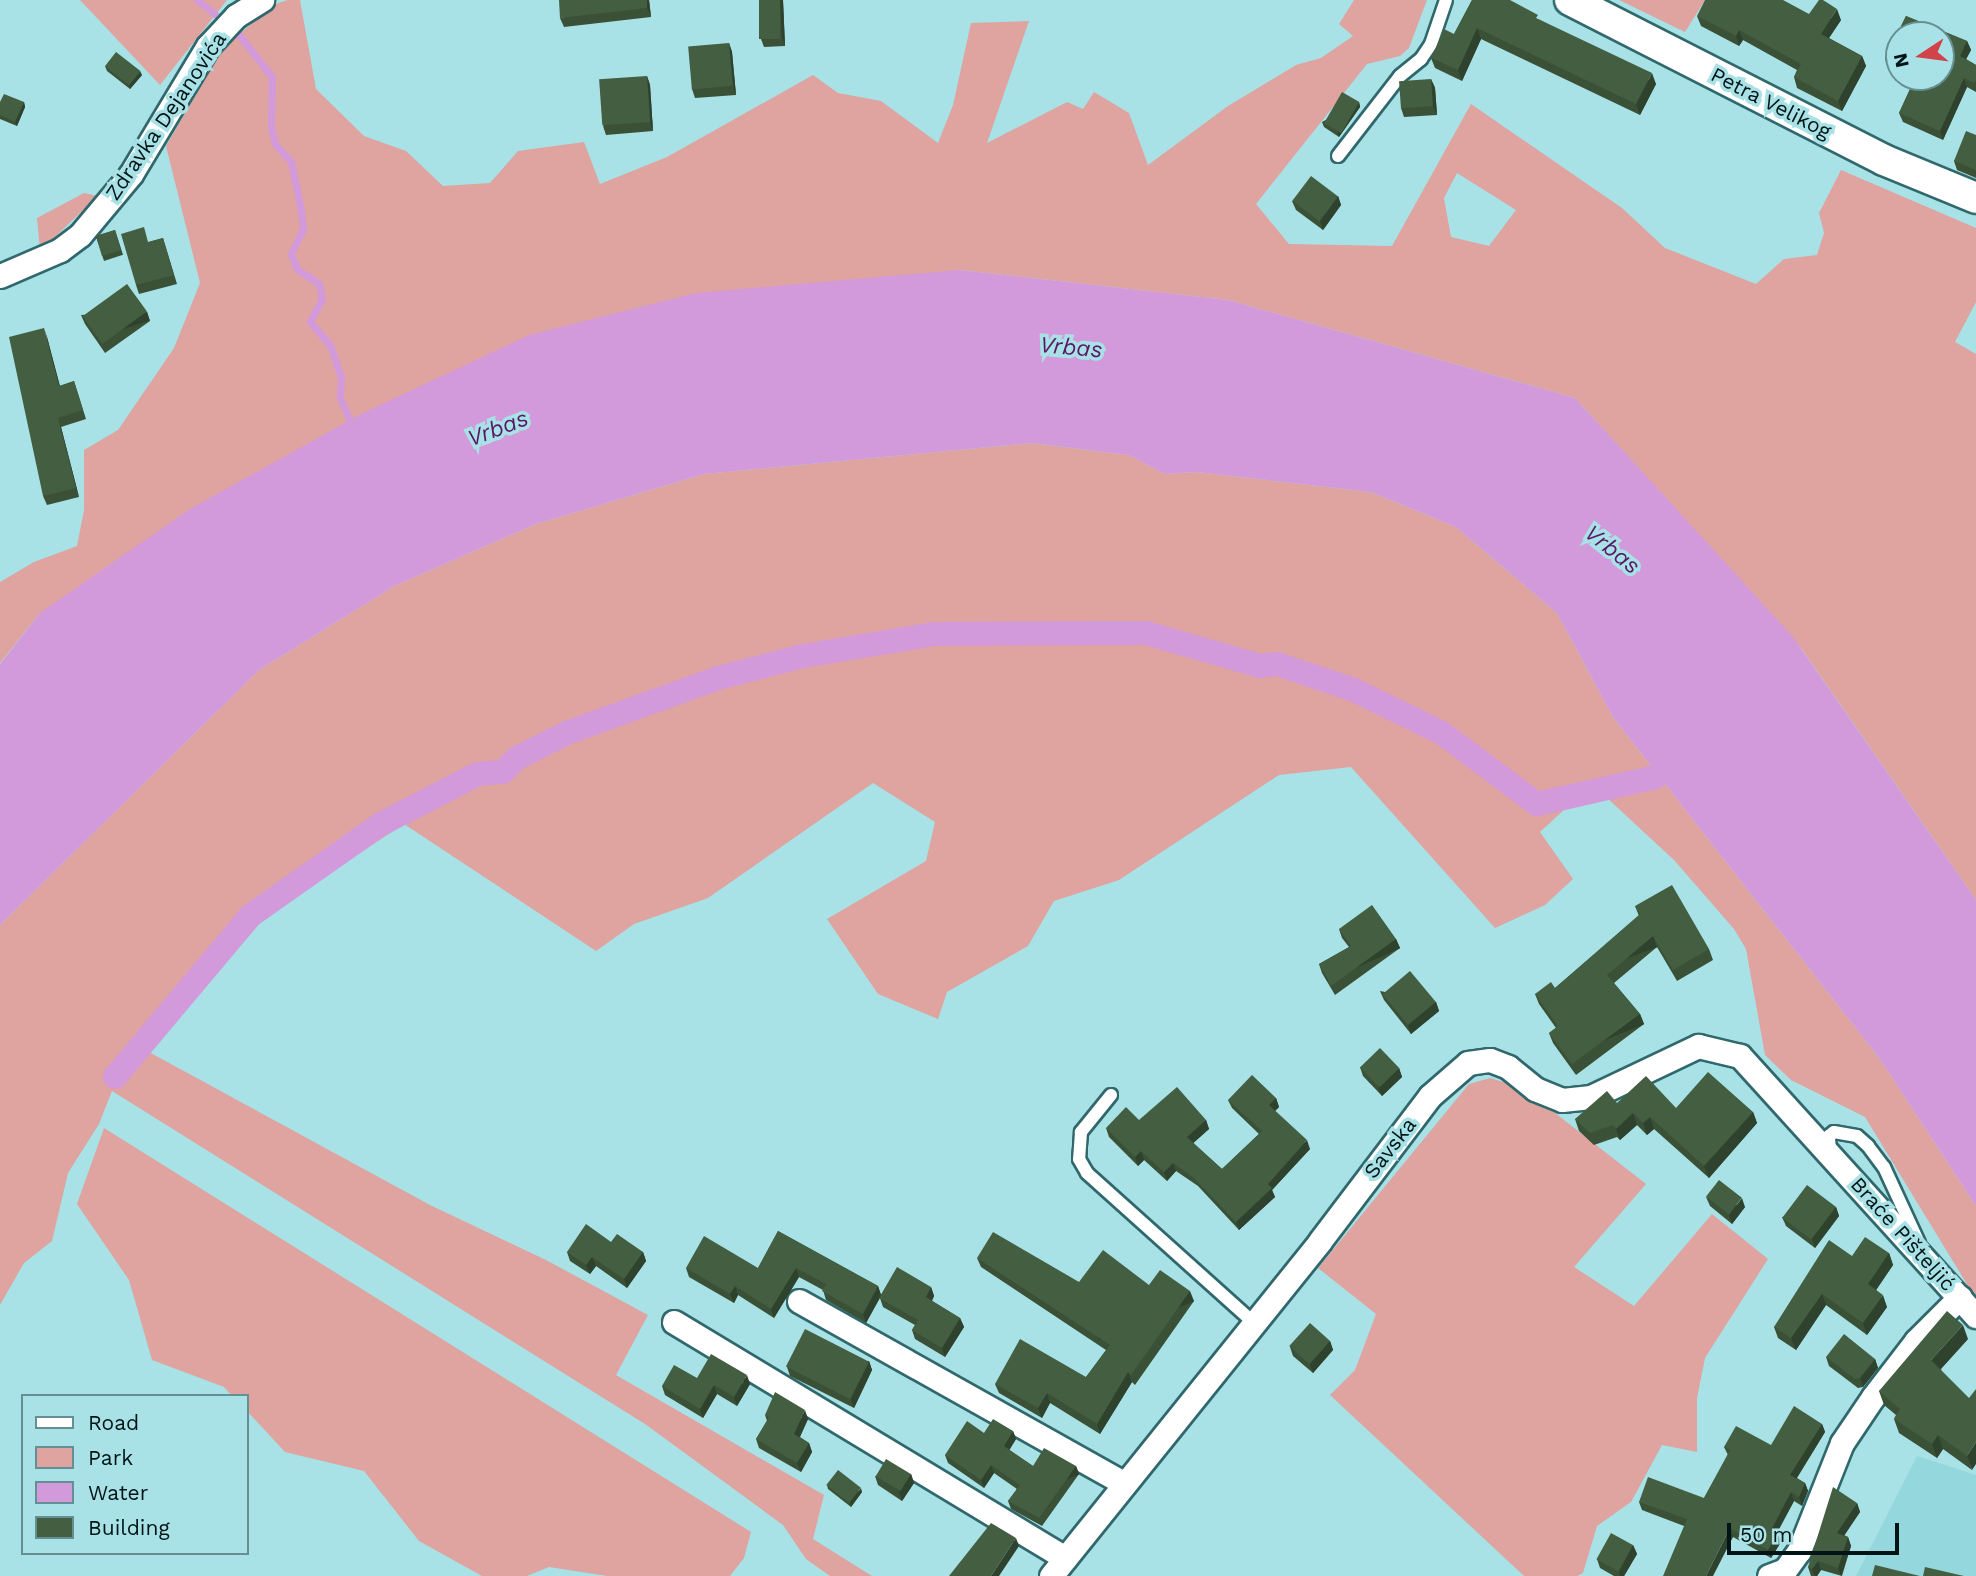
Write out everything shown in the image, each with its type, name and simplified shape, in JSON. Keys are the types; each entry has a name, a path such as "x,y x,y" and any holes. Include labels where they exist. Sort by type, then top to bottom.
{"street":[{"name":"Zdravka Dejanovića","path":"0,276 60,250 80,235 131,174 228,24 262,0"},
{"name":"Petra Velikog","path":"1584,3 1884,160 1976,198"},
{"name":"Savska","path":"1058,1567 1430,1096 1468,1063 1490,1060 1508,1067 1535,1089 1562,1100 1591,1097 1676,1053 1698,1046 1718,1048 1740,1056 1830,1152"},
{"name":"Braće Pišteljić","path":"1830,1152 1976,1316"},
{"path":"1769,1576 1784,1570 1799,1551 1842,1444 1873,1397 1916,1341 1960,1297"},
{"path":"799,1301 1123,1483"},
{"path":"674,1322 1058,1567"}],"lane":[{"path":"1338,156 1399,76 1421,59 1431,44 1446,0"},
{"path":"1111,1095 1081,1132 1079,1159 1087,1173 1252,1322"},
{"path":"1830,1152 1829,1136 1834,1132 1857,1136 1868,1146 1884,1167 1929,1262"}],"shaded area":[{"path":"1917,1456 1976,1475 1976,1576 1856,1576"}],"green space":[{"path":"80,0 227,0 160,85"},
{"path":"300,0 316,89 364,136 406,151 443,186 490,183 518,151 584,142 600,184 667,157 813,75 838,93 881,101 938,143 953,105 971,23 1029,21 987,143 1067,102 1083,109 1094,92 1129,113 1148,165 1228,106 1296,65 1321,58 1353,36 1339,24 1354,0 1427,0 1409,48 1400,56 1367,64 1256,204 1289,244 1392,246 1471,104 1622,208 1665,248 1756,284 1784,259 1817,255 1824,233 1819,213 1841,170 1976,228 1976,302 1955,342 1976,354 1976,900 1801,648 1575,398 1228,300 959,270 40,613 0,663 0,582 34,562 77,546 84,510 84,450 118,430 174,348 200,283 166,146 224,46 278,3","holes":["1457,173 1516,210 1489,246 1451,237 1444,198"]},
{"path":"1619,0 1705,0 1685,32"},
{"path":"84,193 98,196 40,251 37,218"},
{"path":"1032,443 1129,455 1165,474 1197,472 1371,492 1456,527 1557,613 1613,717 1880,1059 1976,1206 1976,1299 1865,1117 1791,1080 1765,1055 1746,949 1734,929 1674,860 1592,784 1540,832 1573,879 1545,905 1495,928 1351,767 1279,775 1119,880 1054,901 1028,946 947,992 938,1019 878,994 827,919 926,861 935,822 873,783 708,898 634,924 596,951 404,824 270,912 147,1051 430,1205 546,1260 648,1315 616,1375 824,1495 813,1539 872,1576 830,1576 806,1559 783,1525 645,1424 112,1091 99,1124 68,1173 52,1241 24,1263 0,1305 0,925 259,670 394,586 536,524 704,474"},
{"path":"1490,1078 1523,1088 1646,1184 1574,1267 1634,1306 1712,1214 1768,1259 1705,1358 1697,1398 1697,1452 1662,1445 1631,1502 1597,1526 1583,1573 1577,1576 1524,1576 1330,1395 1355,1370 1376,1314 1318,1268 1469,1084"},
{"path":"104,1128 751,1532 744,1558 730,1576 607,1576 549,1567 527,1576 482,1576 419,1541 364,1471 285,1452 248,1412 248,1394 230,1394 224,1387 152,1360 129,1280 77,1204"}],"water":[{"name":"Vrbas","path":"959,270 1228,300 1575,398 1793,637 1976,900 1976,1206 1880,1059 1613,717 1557,613 1456,527 1371,492 1197,472 1165,474 1129,455 1032,443 704,474 536,524 394,586 259,670 0,925 0,664 40,613 190,509 361,414 529,335 696,293"}],"building":[{"path":"559,0 647,0 647,8 560,18"},
{"path":"759,0 780,0 780,39 759,39"},
{"path":"1472,0 1510,0 1538,15 1536,18 1652,73 1636,104 1477,28 1458,70 1431,58 1444,29 1454,34"},
{"path":"1705,0 1783,0 1809,14 1819,0 1823,0 1837,9 1821,34 1862,56 1838,101 1794,77 1801,64 1739,30 1736,36 1697,16"},
{"path":"1906,16 1918,21 1904,21"},
{"path":"1955,36 1967,41 1960,56 1976,65 1976,80 1974,83 1964,78 1940,131 1899,113 1909,91 1955,91"},
{"path":"729,43 733,86 692,89 688,47"},
{"path":"116,52 140,71 129,85 105,66"},
{"path":"647,76 650,122 602,125 599,79"},
{"path":"1431,79 1433,106 1401,108 1399,81"},
{"path":"1342,92 1359,102 1341,133 1324,123"},
{"path":"4,94 24,102 15,122 0,115 0,102"},
{"path":"1966,131 1976,135 1976,170 1954,161"},
{"path":"1311,176 1338,196 1319,221 1292,201"},
{"path":"144,227 148,242 163,238 174,275 136,285 121,234"},
{"path":"115,230 121,250 102,256 96,236"},
{"path":"127,284 147,312 102,344 83,316"},
{"path":"44,328 59,386 74,381 83,410 58,418 76,488 43,496 9,337"},
{"path":"1672,885 1709,949 1673,970 1653,936 1607,975 1640,1014 1572,1064 1549,1033 1558,1026 1535,994 1551,982 1555,988 1640,914 1635,906"},
{"path":"1372,905 1396,939 1331,986 1319,964 1351,946 1339,929"},
{"path":"1410,971 1436,1002 1408,1025 1382,994"},
{"path":"1380,1048 1399,1068 1379,1088 1360,1067"},
{"path":"1708,1072 1753,1112 1704,1166 1650,1117 1643,1123 1633,1113 1616,1129 1613,1125 1590,1133 1575,1119 1607,1091 1617,1103 1646,1076 1676,1108"},
{"path":"1252,1075 1276,1098 1269,1105 1307,1140 1268,1184 1272,1188 1236,1222 1194,1178 1173,1163 1164,1172 1141,1151 1135,1157 1106,1128 1126,1107 1139,1120 1177,1087 1206,1120 1187,1137 1222,1169 1262,1131 1228,1100"},
{"path":"1719,1180 1742,1198 1729,1214 1706,1197"},
{"path":"1807,1185 1836,1207 1811,1239 1782,1218"},
{"path":"586,1224 611,1242 617,1234 643,1252 624,1279 592,1257 586,1265 567,1252"},
{"path":"778,1231 878,1286 863,1314 822,1291 826,1284 796,1268 771,1309 735,1286 730,1294 686,1268 704,1236 758,1268"},
{"path":"993,1232 1079,1282 1103,1250 1149,1285 1160,1270 1190,1291 1131,1375 1128,1372 1097,1424 1047,1393 1038,1408 995,1384 1020,1339 1086,1377 1110,1345 977,1258"},
{"path":"1865,1237 1889,1253 1868,1284 1883,1295 1863,1323 1822,1294 1791,1338 1774,1327 1829,1240 1852,1256"},
{"path":"897,1267 931,1287 926,1297 960,1318 942,1348 912,1330 918,1320 879,1298"},
{"path":"1947,1311 1963,1325 1931,1360 1969,1398 1976,1389 1976,1442 1967,1456 1938,1435 1932,1444 1894,1419 1900,1409 1879,1391"},
{"path":"1310,1323 1330,1341 1309,1364 1289,1346"},
{"path":"805,1329 869,1362 850,1399 786,1366"},
{"path":"1844,1334 1875,1359 1860,1378 1855,1379 1826,1357"},
{"path":"711,1354 747,1375 734,1397 714,1385 700,1409 662,1386 674,1365 697,1378"},
{"path":"775,1392 805,1410 794,1434 809,1443 797,1463 756,1439 769,1417 765,1415"},
{"path":"1794,1406 1822,1424 1790,1475 1805,1483 1799,1497 1791,1492 1771,1530 1777,1534 1768,1550 1730,1528 1706,1576 1663,1576 1687,1519 1639,1502 1648,1477 1704,1498 1730,1450 1724,1447 1736,1426 1771,1445"},
{"path":"993,1419 1013,1431 1004,1446 1033,1466 1044,1448 1076,1466 1039,1518 1008,1501 1020,1485 991,1465 981,1480 945,1455 967,1421 984,1433"},
{"path":"886,1459 911,1474 901,1491 876,1476"},
{"path":"838,1470 861,1488 849,1503 826,1485"},
{"path":"1833,1487 1857,1503 1837,1533 1848,1537 1838,1568 1818,1561 1812,1569 1808,1567"},
{"path":"991,1523 1016,1538 991,1576 949,1576"},
{"path":"1611,1533 1633,1545 1618,1571 1596,1559"},
{"path":"1875,1565 1920,1576 1872,1576"},
{"path":"1925,1567 1964,1576 1923,1576"}],"waterway":[{"path":"197,0 236,31 272,77 271,127 275,144 291,162 301,210 303,229 291,254 297,269 319,284 322,299 310,322 330,345 341,377 340,398 354,429"},
{"path":"115,1077 250,916 381,824 478,774 503,772 517,758 569,732 718,678 803,656 935,634 1146,633 1260,666 1277,664 1354,690 1442,733 1537,804 1656,777"}]}
